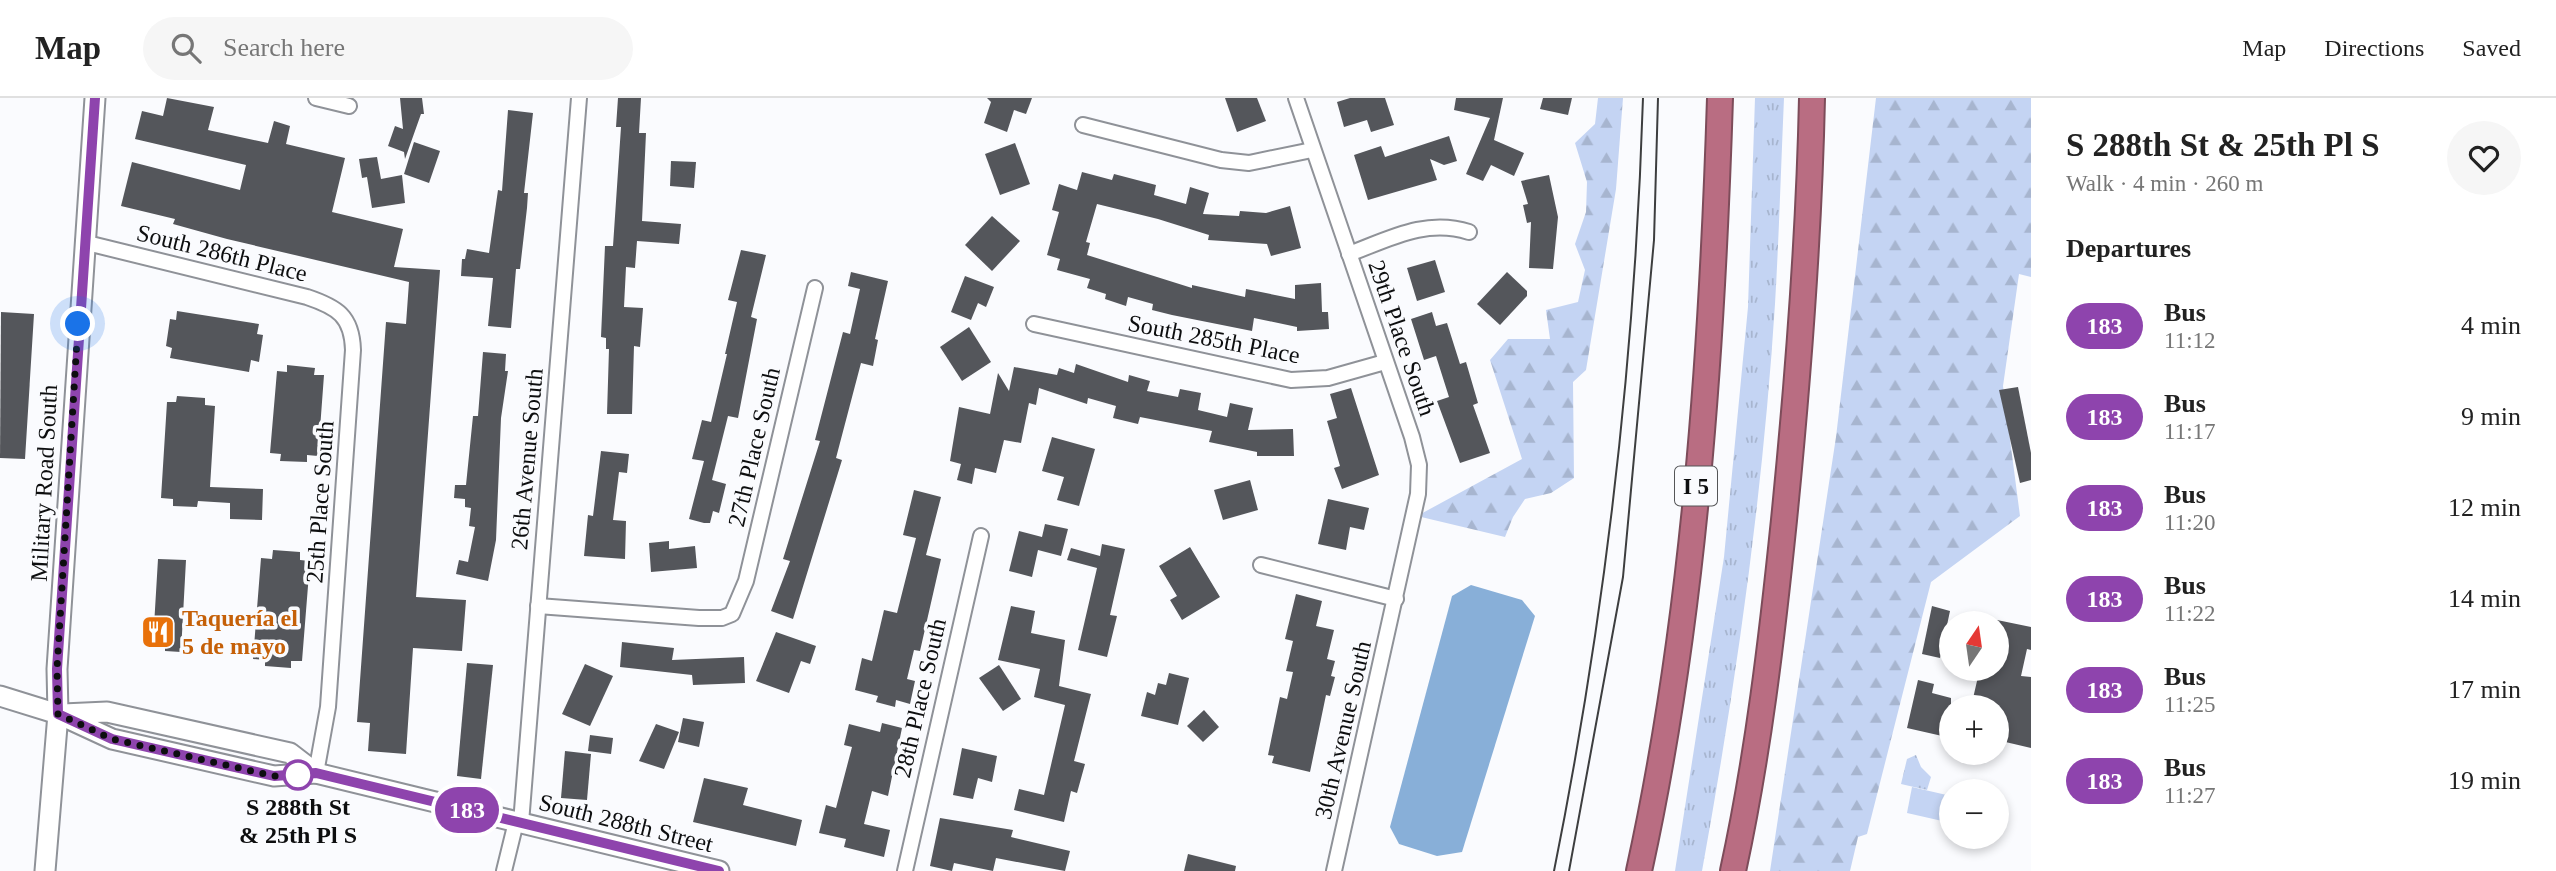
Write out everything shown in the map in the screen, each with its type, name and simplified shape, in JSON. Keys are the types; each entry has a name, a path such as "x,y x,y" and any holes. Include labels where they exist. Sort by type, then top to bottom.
{"highway":[{"name":"I 5","path":"1639,871 1676,659 1696,480 1715,259 1720,98"},
{"path":"1733,871 1759,726 1777,586 1803,296 1812,98"}],"main road":[{"name":"Military Road South","path":"44,871 58,714 57,669 83,242 95,98"},
{"name":"South 288th Street","path":"0,696 58,714 112,739 274,776 316,773 719,871"}],"street":[{"path":"316,98 349,106"},
{"name":"26th Avenue South","path":"504,871 519,822 579,98"},
{"name":"29th Place South","path":"1296,98 1412,437 1419,465 1419,494 1396,599"},
{"path":"1083,125 1221,160 1249,163 1312,150"},
{"path":"1349,254 1422,228 1448,227 1469,232"},
{"name":"South 286th Place","path":"83,242 307,297 334,307 346,317"},
{"name":"27th Place South","path":"538,606 699,618 722,618 732,614 746,581 815,288"},
{"name":"25th Place South","path":"316,773 328,707 353,350 352,334 346,317"},
{"name":"South 285th Place","path":"1034,324 1278,379 1328,379 1385,362"},
{"name":"28th Place South","path":"905,871 981,536"},
{"path":"1261,565 1396,599"},
{"name":"30th Avenue South","path":"1334,871 1396,599"}],"green space":[{"path":"1598,98 1623,98 1616,189 1586,370 1573,382 1574,478 1551,493 1525,499 1513,517 1505,537 1417,516 1522,459 1490,360 1508,339 1550,339 1546,310 1578,302 1585,270 1575,244 1586,212 1587,182 1575,143 1595,124"},
{"path":"1755,98 1784,98 1775,304 1756,518 1737,660 1702,871 1675,871 1724,557 1748,307"},
{"path":"1876,98 2031,98 2031,277 2019,274 2003,386 2020,516 1931,582 1867,834 1858,837 1850,871 1770,871 1836,437"},
{"path":"1916,755 1921,767 1931,777 1927,790 1901,784 1907,759"},
{"path":"1912,787 1939,793 1939,820 1907,813"}],"shaded area":[{"path":"1471,585 1522,600 1535,616 1462,852 1437,856 1399,844 1390,827 1452,596"}],"building":[{"path":"167,98 214,107 208,130 268,143 274,121 290,126 286,144 345,158 332,212 403,229 394,267 440,270 416,597 466,600 462,651 413,648 406,754 368,751 370,723 357,722 386,322 406,324 409,282 227,239 173,224 175,219 121,206 132,162 240,190 246,165 135,139 142,111 163,116"},
{"path":"400,98 422,98 424,114 421,114 405,159 404,152 388,146 395,126 403,129"},
{"path":"618,98 641,98 639,133 646,133 642,221 681,224 679,244 637,241 635,268 626,267 624,307 643,308 640,347 634,346 632,414 607,414 609,349 606,349 606,338 601,337 605,246 613,246 621,127 616,127"},
{"path":"987,98 1032,98 1026,114 1014,110 1007,132 984,123 991,102"},
{"path":"1225,98 1257,98 1266,121 1237,132"},
{"path":"1350,98 1385,98 1394,125 1371,132 1367,120 1344,127 1337,102"},
{"path":"1456,98 1503,98 1494,140 1524,153 1514,176 1491,165 1483,181 1466,174 1490,118 1454,110"},
{"path":"1543,98 1572,98 1568,115 1540,109"},
{"path":"508,110 533,113 524,193 528,193 527,208 520,269 516,269 511,328 488,326 493,278 461,276 462,259 465,259 467,249 489,253 498,190 502,191"},
{"path":"1449,136 1457,161 1444,165 1430,159 1437,180 1368,200 1354,155 1381,146 1385,157"},
{"path":"414,142 440,151 429,183 404,174"},
{"path":"1015,143 1030,184 1000,195 985,154"},
{"path":"377,157 381,179 402,175 405,203 372,208 367,177 362,178 359,159"},
{"path":"671,161 696,162 694,188 670,186"},
{"path":"1082,172 1112,180 1114,174 1156,185 1154,195 1186,204 1190,187 1209,193 1203,214 1239,216 1240,211 1266,213 1290,206 1301,248 1271,256 1267,244 1208,240 1209,235 1097,204 1086,242 1090,243 1087,255 1192,288 1192,285 1245,297 1246,289 1295,299 1295,285 1321,283 1322,312 1328,312 1329,329 1297,331 1297,327 1254,318 1252,331 1152,310 1153,304 1128,297 1126,306 1105,299 1106,294 1087,288 1090,279 1057,270 1060,259 1047,255 1059,212 1052,210 1059,184 1077,190"},
{"path":"1549,175 1558,217 1553,269 1529,268 1531,222 1527,223 1523,205 1528,204 1521,181"},
{"path":"992,216 1020,241 992,271 965,245"},
{"path":"741,250 766,255 751,317 757,319 738,418 728,416 712,480 726,484 719,513 713,511 710,523 704,523 689,519 704,461 692,459 702,420 711,422 727,354 737,302 728,300"},
{"path":"1435,260 1445,292 1417,301 1407,268"},
{"path":"851,272 888,281 875,339 878,340 873,366 861,363 836,458 842,460 793,619 771,611 790,561 783,559 820,441 815,440 843,332 850,334 860,289 848,286"},
{"path":"1507,272 1527,291 1527,296 1500,325 1477,304"},
{"path":"965,276 994,287 986,307 978,303 971,320 951,312"},
{"path":"177,311 259,324 257,334 263,335 259,362 251,360 249,372 170,358 172,348 166,346 170,319 176,320"},
{"path":"1,312 34,314 25,459 0,458"},
{"path":"1432,312 1436,326 1447,323 1460,364 1466,362 1478,403 1473,405 1490,453 1460,463 1437,401 1449,397 1436,356 1424,360 1411,319"},
{"path":"969,327 991,362 962,381 940,347"},
{"path":"483,352 506,354 505,371 508,371 501,418 496,540 488,581 456,574 459,560 468,562 475,527 469,526 471,508 465,507 465,499 454,498 455,485 466,485 473,416 478,416"},
{"path":"1076,364 1128,382 1129,375 1150,381 1147,391 1178,397 1180,389 1201,393 1198,410 1227,417 1230,403 1253,408 1248,430 1293,429 1294,456 1257,456 1257,452 1209,442 1212,431 1140,417 1138,424 1113,418 1116,406 1088,398 1087,404 1039,388 1036,405 1029,403 1021,443 1004,440 996,473 975,468 972,484 957,480 961,464 950,461 959,407 990,414 998,373 1009,391 1014,367 1057,375 1059,368 1074,373"},
{"path":"287,365 315,368 314,375 324,375 318,456 307,455 307,462 280,461 281,454 270,453 277,371 287,372"},
{"path":"2018,387 2031,453 2031,480 2020,483 1999,390"},
{"path":"1351,388 1379,475 1342,489 1334,468 1340,466 1327,421 1337,418 1330,394"},
{"path":"177,396 205,398 205,405 215,406 210,487 263,489 262,520 230,519 230,503 198,501 197,507 173,506 173,499 161,498 167,402 176,402"},
{"path":"1052,437 1095,449 1079,506 1057,500 1064,477 1042,471"},
{"path":"601,451 629,454 627,473 619,472 613,520 626,521 625,559 584,556 588,515 593,516"},
{"path":"1250,480 1258,510 1223,520 1214,490"},
{"path":"914,490 941,497 926,555 941,559 920,651 914,650 907,679 915,681 910,704 896,700 895,707 876,702 878,696 855,690 862,658 872,661 884,610 897,613 916,538 903,535"},
{"path":"1328,499 1369,508 1364,530 1350,527 1346,550 1318,544"},
{"path":"1045,524 1068,529 1061,556 1038,550 1032,577 1009,571 1019,531 1042,537"},
{"path":"669,541 669,549 695,546 697,568 651,572 649,543"},
{"path":"1102,544 1125,549 1110,615 1117,616 1107,657 1078,650 1097,568 1067,560 1071,548 1100,556"},
{"path":"1190,547 1220,597 1182,620 1170,600 1177,596 1159,566"},
{"path":"273,550 300,552 300,560 310,561 302,661 291,661 291,668 265,666 265,660 253,659 261,558 272,559"},
{"path":"158,559 186,560 181,652 165,651 165,627 154,626"},
{"path":"1296,594 1322,601 1316,626 1334,630 1327,659 1335,661 1331,676 1335,677 1330,696 1326,695 1310,772 1272,763 1274,756 1268,755 1280,697 1287,699 1293,672 1286,671 1293,641 1285,639"},
{"path":"1011,606 1035,611 1031,633 1065,640 1059,686 1091,694 1074,761 1085,764 1077,793 1071,791 1064,822 1014,810 1019,789 1044,795 1065,705 1034,697 1040,669 998,660"},
{"path":"1932,606 1950,611 1939,611 1939,658 1922,654"},
{"path":"2009,622 2031,627 2031,650 2027,649 2021,676 2031,677 2031,748 2009,743 2009,695 1974,695 1977,681 2009,681"},
{"path":"776,632 816,646 810,664 801,661 789,693 756,681"},
{"path":"622,642 674,648 672,660 744,657 745,683 693,685 692,675 620,667"},
{"path":"467,663 493,665 481,779 457,776"},
{"path":"585,664 613,676 590,726 562,714"},
{"path":"999,665 1021,699 1003,711 979,678"},
{"path":"1169,673 1189,678 1178,725 1141,716 1147,692 1155,695 1158,683 1166,685"},
{"path":"1918,680 1934,684 1932,693 1940,695 1939,735 1907,728"},
{"path":"1204,710 1219,727 1203,742 1187,726"},
{"path":"683,718 704,722 699,747 678,742"},
{"path":"882,723 902,728 888,796 872,791 864,824 890,830 884,857 844,847 846,839 819,833 826,805 836,808 852,747 844,745 849,724 880,732"},
{"path":"656,724 679,732 664,769 639,761"},
{"path":"590,735 613,738 611,754 588,751"},
{"path":"962,748 997,756 992,782 978,778 973,799 953,795"},
{"path":"565,751 591,754 587,800 561,798"},
{"path":"704,778 748,788 743,805 802,820 796,846 693,822"},
{"path":"940,818 1013,830 1011,837 1070,851 1065,871 996,858 993,871 954,863 952,871 930,866"},
{"path":"1188,854 1236,866 1235,871 1184,871"}],"tram line":[{"path":"1554,871 1588,679 1615,486 1633,292 1643,98"},
{"path":"1569,871 1623,577 1654,240 1658,98"}],"bus line":[{"name":"183","path":"95,98 83,242 57,669 58,714 112,739 274,776 316,773 719,871"}],"place":[{"name":"Taquería el 5 de mayo","path":"158,632"},
{"name":"S 288th St & 25th Pl S","path":"298,775"}],"route":[{"path":"78,324 57,669 58,714 112,739 274,776 304,774 298,775"}]}
